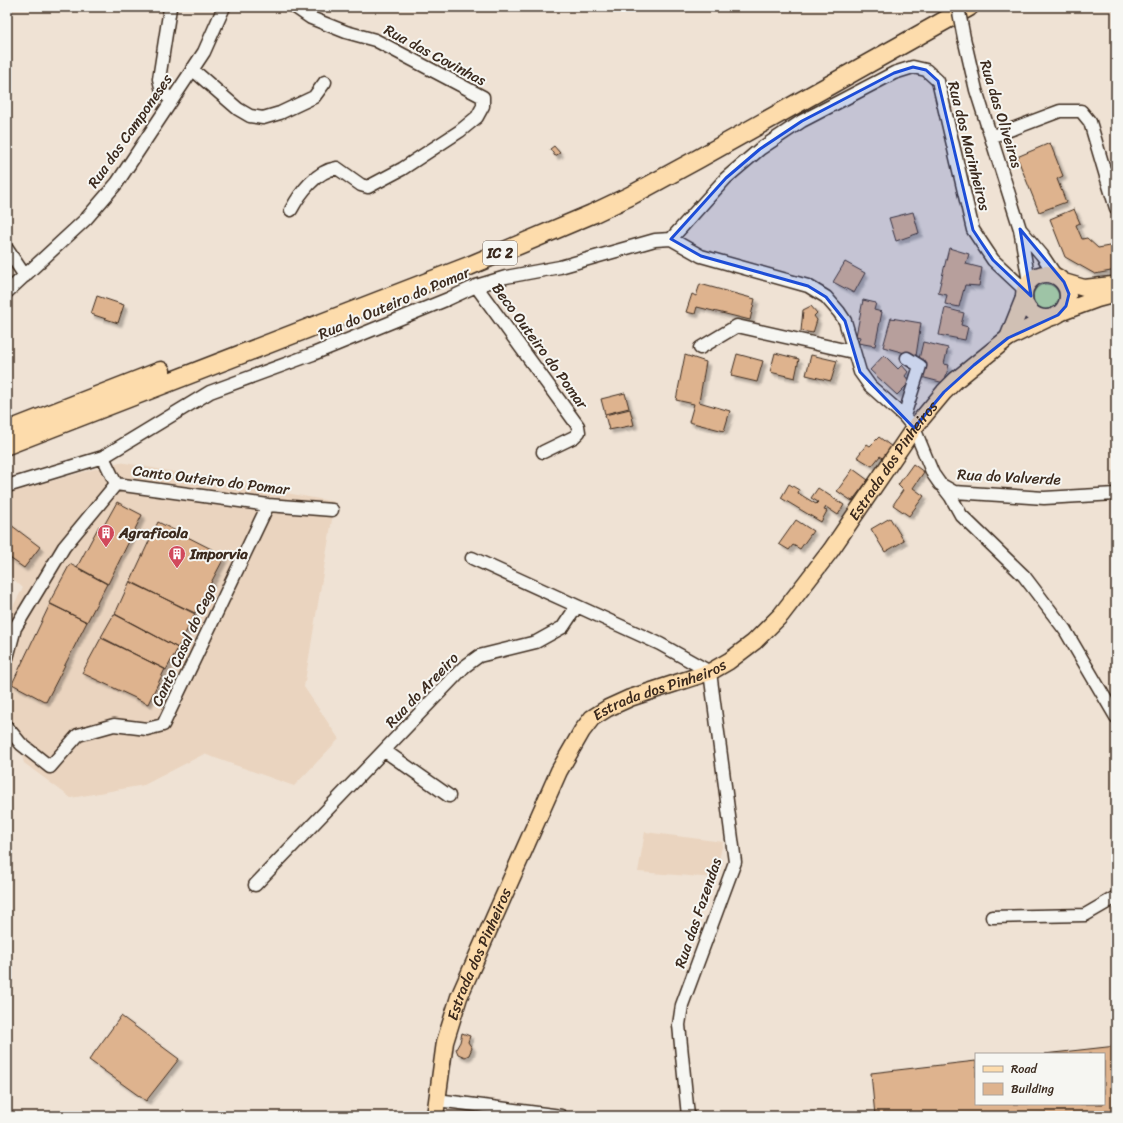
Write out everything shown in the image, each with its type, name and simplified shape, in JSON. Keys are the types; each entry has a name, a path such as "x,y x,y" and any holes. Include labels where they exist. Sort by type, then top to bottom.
{"highway":[{"name":"IC 2","path":"7,431 464,254 580,206 645,174 946,7"},
{"name":"IC 2","path":"7,445 469,266 592,214 630,196 698,159 969,7"}],"main road":[{"path":"1060,279 1068,294 1066,306 1056,315 1042,318 1030,310 1026,290 1041,274 1060,279 1084,288 1116,284"},
{"name":"Estrada dos Pinheiros","path":"1008,338 1026,290"},
{"name":"Estrada dos Pinheiros","path":"435,1116 445,1042 459,997 559,771 578,736 592,718 618,703 710,672 741,653 764,633 781,614 831,550 909,422 956,380 1008,338 1056,315 1097,298 1116,294"}],"street":[{"name":"Rua dos Camponeses","path":"7,292 86,219 117,184 204,52 224,7"},
{"name":"Rua das Covinhas","path":"291,210 307,186 329,169 337,168 361,185 368,187 402,169 460,131 477,117 483,106 483,97 375,40 346,32 311,18 295,7"},
{"name":"Rua das Oliveiras","path":"958,7 964,38 991,137 1020,230 1026,290"},
{"path":"170,8 159,80 162,91 171,100"},
{"name":"Rua dos Marinheiros","path":"670,239 726,178 760,149 802,121 880,80 913,67 926,70 938,81 973,230 993,260 1026,290"},
{"path":"192,69 238,109 250,116 263,118 280,113 314,97 325,82"},
{"path":"991,137 1060,111 1081,111 1090,122 1111,175 1116,208"},
{"path":"1020,230 1042,255 1060,279"},
{"path":"670,239 701,256 808,286 826,297 840,312 845,321 860,372 870,386 909,422"},
{"name":"Rua do Outeiro do Pomar","path":"7,486 103,457 210,392 313,354 448,300 476,286 506,277 560,267 655,240 670,239"},
{"path":"7,249 25,276"},
{"name":"Beco Outeiro do Pomar","path":"476,286 578,426 579,432 574,438 543,452"},
{"path":"700,348 737,326 852,346"},
{"path":"907,358 920,366 909,422"},
{"name":"Rua do Valverde","path":"909,422 933,474 940,484 954,492 1044,498 1116,494"},
{"name":"Canto Outeiro do Pomar","path":"103,457 116,484 268,505 332,510"},
{"path":"7,658 15,628 64,547 116,484"},
{"path":"940,484 951,497 960,515 1024,576 1065,630 1116,717"},
{"name":"Canto Casal do Cego","path":"7,727 21,744 50,766 78,735 114,725 147,729 163,725 268,505"},
{"path":"472,558 660,644 710,672"},
{"name":"Rua do Areeiro","path":"255,885 464,667 479,656 536,642 563,628 577,606"},
{"name":"Rua das Fazendas","path":"688,1116 679,1025 682,1005 735,862 710,672"},
{"path":"385,751 449,796"},
{"path":"992,918 1085,914 1116,897"},
{"path":"437,1100 495,1112 561,1116"}],"highlighted area":[{"path":"913,67 926,70 938,81 973,230 993,260 1031,296 1020,229 1064,282 1069,294 1066,306 1058,315 1008,338 974,365 944,392 914,428 860,372 845,321 826,297 808,286 701,256 671,239 726,178 760,149 802,121 894,73"}],"shaded area":[{"path":"120,462 335,502 304,687 339,739 294,786 204,754 144,785 71,798 24,763 7,704 7,617 23,588 7,573 7,493"},
{"path":"645,832 723,842 715,878 638,872"}],"green space":[{"path":"1046,284 1055,288 1059,297 1055,306 1046,310 1037,306 1033,297 1037,288"}],"building":[{"path":"1050,143 1063,176 1057,179 1066,202 1039,212 1017,157"},
{"path":"554,146 560,153 555,156 550,149"},
{"path":"1074,209 1080,223 1076,225 1082,239 1087,238 1098,248 1115,245 1116,270 1095,274 1065,257 1050,219"},
{"path":"913,212 919,233 896,241 889,218"},
{"path":"949,248 969,254 966,264 982,268 979,286 965,285 959,307 945,304 947,295 938,293"},
{"path":"845,262 865,273 854,293 833,282"},
{"path":"700,284 755,299 750,320 697,307 695,314 686,312 692,294 696,296"},
{"path":"97,296 124,305 118,323 91,314"},
{"path":"863,300 876,303 874,310 882,312 875,346 858,343 860,337 856,336"},
{"path":"811,306 817,313 814,316 817,320 813,333 801,331 803,310"},
{"path":"945,308 964,313 961,325 968,327 965,340 939,335"},
{"path":"891,318 921,323 916,356 883,347"},
{"path":"923,342 948,348 944,364 949,365 944,383 921,377 926,361 919,359"},
{"path":"775,353 799,359 795,378 770,372"},
{"path":"737,354 763,361 757,382 731,376"},
{"path":"685,355 706,362 699,402 730,411 724,431 689,422 694,404 676,400"},
{"path":"811,355 837,361 831,381 806,375"},
{"path":"884,355 898,369 902,365 908,372 905,376 910,382 897,395 870,370"},
{"path":"625,393 629,408 605,414 601,399"},
{"path":"630,409 634,425 609,430 605,415"},
{"path":"879,437 892,447 883,458 880,456 872,466 857,457 867,444 870,446"},
{"path":"913,464 924,472 913,488 924,496 909,516 893,505 903,490 898,485"},
{"path":"853,469 868,480 852,501 837,491"},
{"path":"789,484 799,490 798,493 816,504 818,502 811,498 818,488 844,505 838,515 826,507 824,510 827,511 821,522 781,498"},
{"name":"Agraficola","path":"117,502 142,515 108,584 77,567 99,526 102,529"},
{"path":"890,518 904,541 885,552 871,529"},
{"path":"796,520 813,531 800,549 793,545 789,550 779,544"},
{"path":"7,522 40,547 24,568 7,556"},
{"name":"Imporvia","path":"158,522 225,556 195,613 130,582"},
{"path":"70,564 107,584 87,622 49,603"},
{"path":"130,581 195,614 178,648 115,614"},
{"path":"50,604 87,622 46,702 12,684"},
{"path":"114,614 178,648 166,670 101,637"},
{"path":"101,638 165,669 148,704 82,673"},
{"path":"121,1016 179,1059 146,1101 89,1060"},
{"path":"462,1033 470,1036 468,1042 472,1048 469,1055 465,1057 458,1054 456,1049 460,1042"},
{"path":"1116,1046 1116,1116 875,1116 871,1073 975,1061 975,1105 1105,1105 1105,1053 1053,1053"}],"place":[{"name":"Agraficola","path":"106,548"},
{"name":"Imporvia","path":"177,569"}]}
